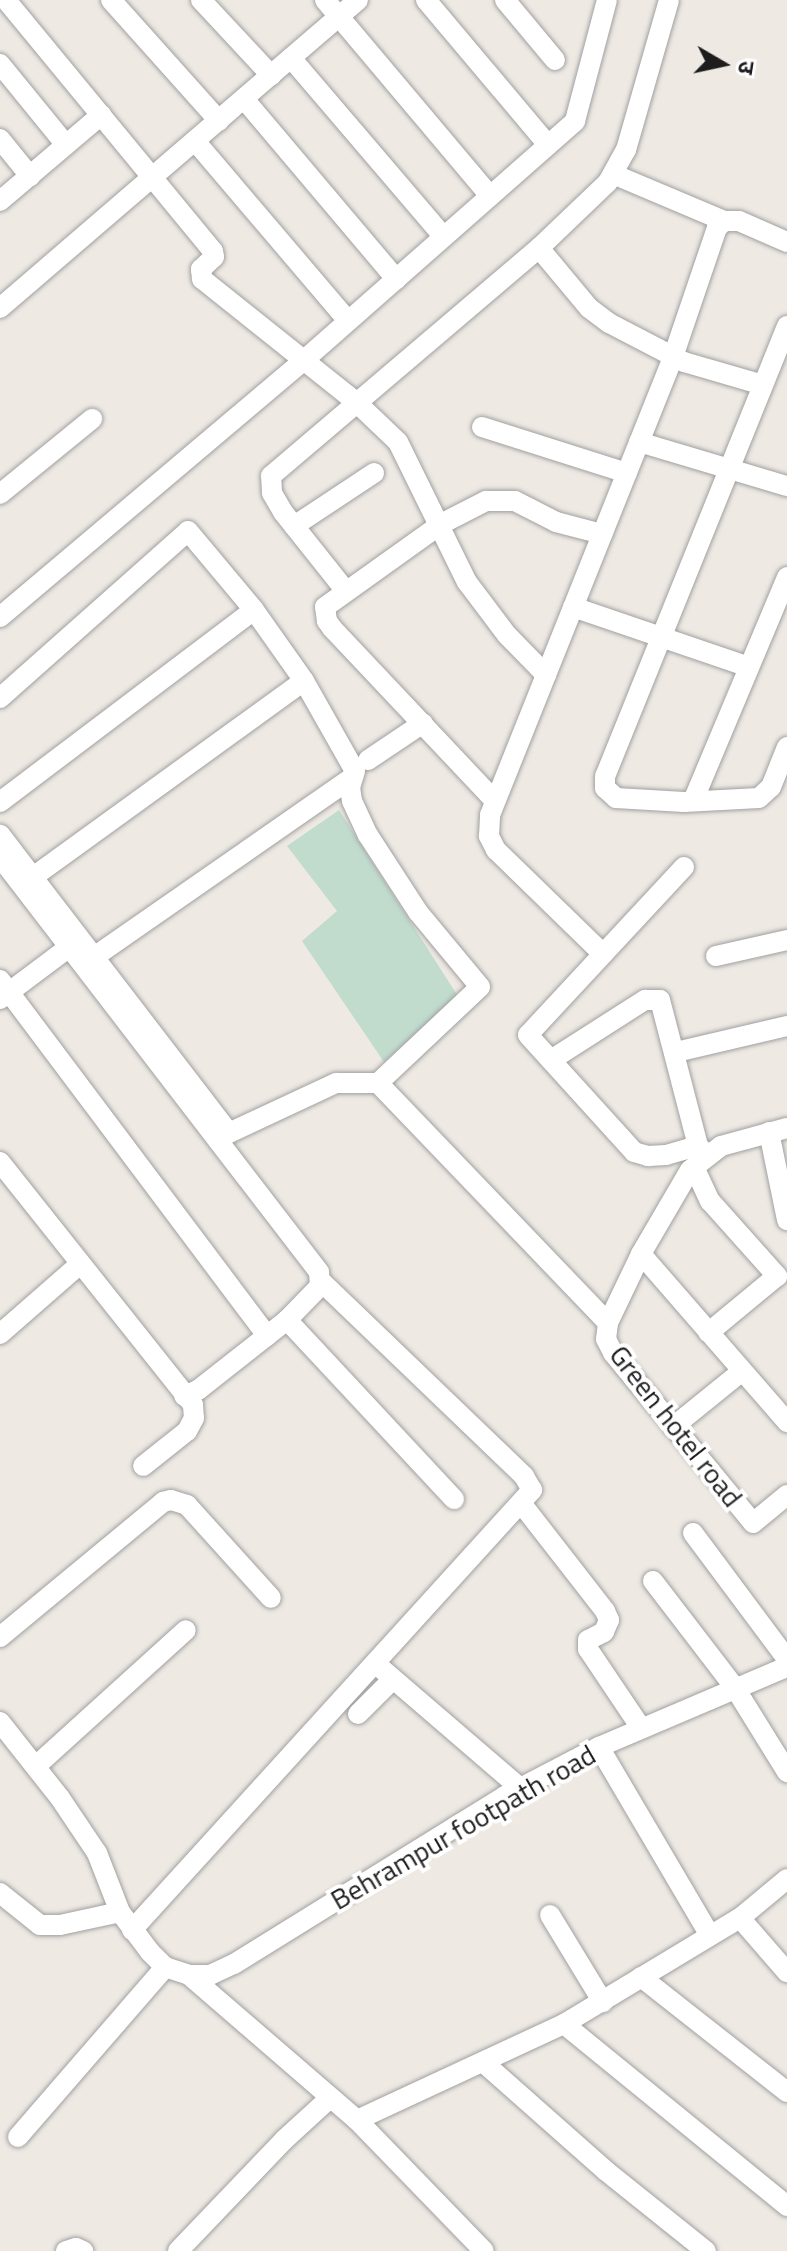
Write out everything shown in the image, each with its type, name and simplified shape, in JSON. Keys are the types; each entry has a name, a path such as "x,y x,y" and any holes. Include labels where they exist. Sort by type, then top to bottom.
{"street":[{"path":"6,0 213,251 213,260 201,269 202,279 302,362 355,401 406,451 441,524 452,555 484,608 546,675"},
{"path":"111,0 219,121"},
{"path":"201,0 271,75"},
{"path":"325,0 490,196"},
{"path":"0,308 358,0"},
{"path":"426,0 548,145"},
{"path":"505,0 555,60"},
{"path":"0,617 302,362 575,121 607,0"},
{"path":"345,590 272,493 271,476 355,401 539,248 613,174 626,150 669,0"},
{"path":"291,58 444,237"},
{"path":"0,64 66,145"},
{"path":"244,99 396,279"},
{"path":"0,201 101,115"},
{"path":"0,139 30,176"},
{"path":"195,141 348,321"},
{"path":"613,174 724,221 739,221 787,242"},
{"path":"603,954 496,850 488,827 495,801 673,357 712,238 724,221"},
{"path":"539,248 596,314 673,357 763,385"},
{"path":"787,326 605,776 605,788 616,798 693,801 759,798 771,787 787,747"},
{"path":"0,494 92,419"},
{"path":"482,427 627,473"},
{"path":"639,442 787,486"},
{"path":"294,526 374,473"},
{"path":"495,801 327,621 325,607 441,524 486,501 507,500 529,506 556,522 602,534"},
{"path":"0,698 188,531 254,610 304,681 355,771 352,801 383,862 418,912 480,987 378,1083 336,1083 229,1133 0,835"},
{"path":"693,801 787,577"},
{"path":"573,607 749,667"},
{"path":"0,802 254,610"},
{"path":"33,877 304,681"},
{"path":"368,760 423,723"},
{"path":"94,957 352,778"},
{"path":"0,857 317,1266 321,1281 524,1476 532,1490 132,1930"},
{"path":"684,867 528,1035 634,1152 648,1156 700,1156 721,1146 778,1130 787,1220"},
{"path":"716,956 787,940"},
{"path":"68,948 3,990 267,1336"},
{"path":"551,1060 636,1005 655,998 662,1003 710,1201 777,1276 708,1333"},
{"path":"676,1052 787,1026"},
{"path":"378,1083 608,1323"},
{"name":"Green hotel road","path":"700,1156 677,1187 641,1254 608,1323 606,1339 613,1353 753,1523 787,1495"},
{"path":"0,1162 195,1412 191,1425 143,1466"},
{"path":"641,1254 787,1422"},
{"path":"1,1331 80,1264"},
{"path":"184,1396 198,1390 287,1320 316,1292 321,1281"},
{"path":"287,1320 454,1499"},
{"path":"673,1427 741,1372"},
{"path":"0,1637 163,1502 171,1500 187,1505 271,1598"},
{"path":"521,1503 605,1611 609,1620 604,1632 588,1640 588,1649 641,1728"},
{"path":"693,1533 787,1659"},
{"path":"653,1581 735,1688 787,1772"},
{"path":"36,1766 186,1630"},
{"path":"376,1664 520,1788"},
{"name":"Behrampur footpath road","path":"189,1975 210,1975 234,1964 520,1788 599,1747 787,1667"},
{"path":"358,1714 393,1679"},
{"path":"1,1726 36,1766 97,1853 120,1912 165,1967 189,1975 357,2120 484,2251"},
{"path":"599,1747 709,1934"},
{"path":"357,2120 564,2024 740,1918 787,1879"},
{"path":"0,1893 40,1925 60,1925 120,1912"},
{"path":"550,1915 603,2002"},
{"path":"740,1918 787,1972"},
{"path":"18,2137 165,1967"},
{"path":"641,1977 787,2092"},
{"path":"564,2024 787,2206"},
{"path":"484,2063 606,2171 706,2251"},
{"path":"182,2249 284,2140 330,2098"},
{"path":"66,2251 76,2248 83,2251"}],"green space":[{"path":"339,810 461,1001 432,1020 384,1062 302,941 337,911 287,846"}]}
